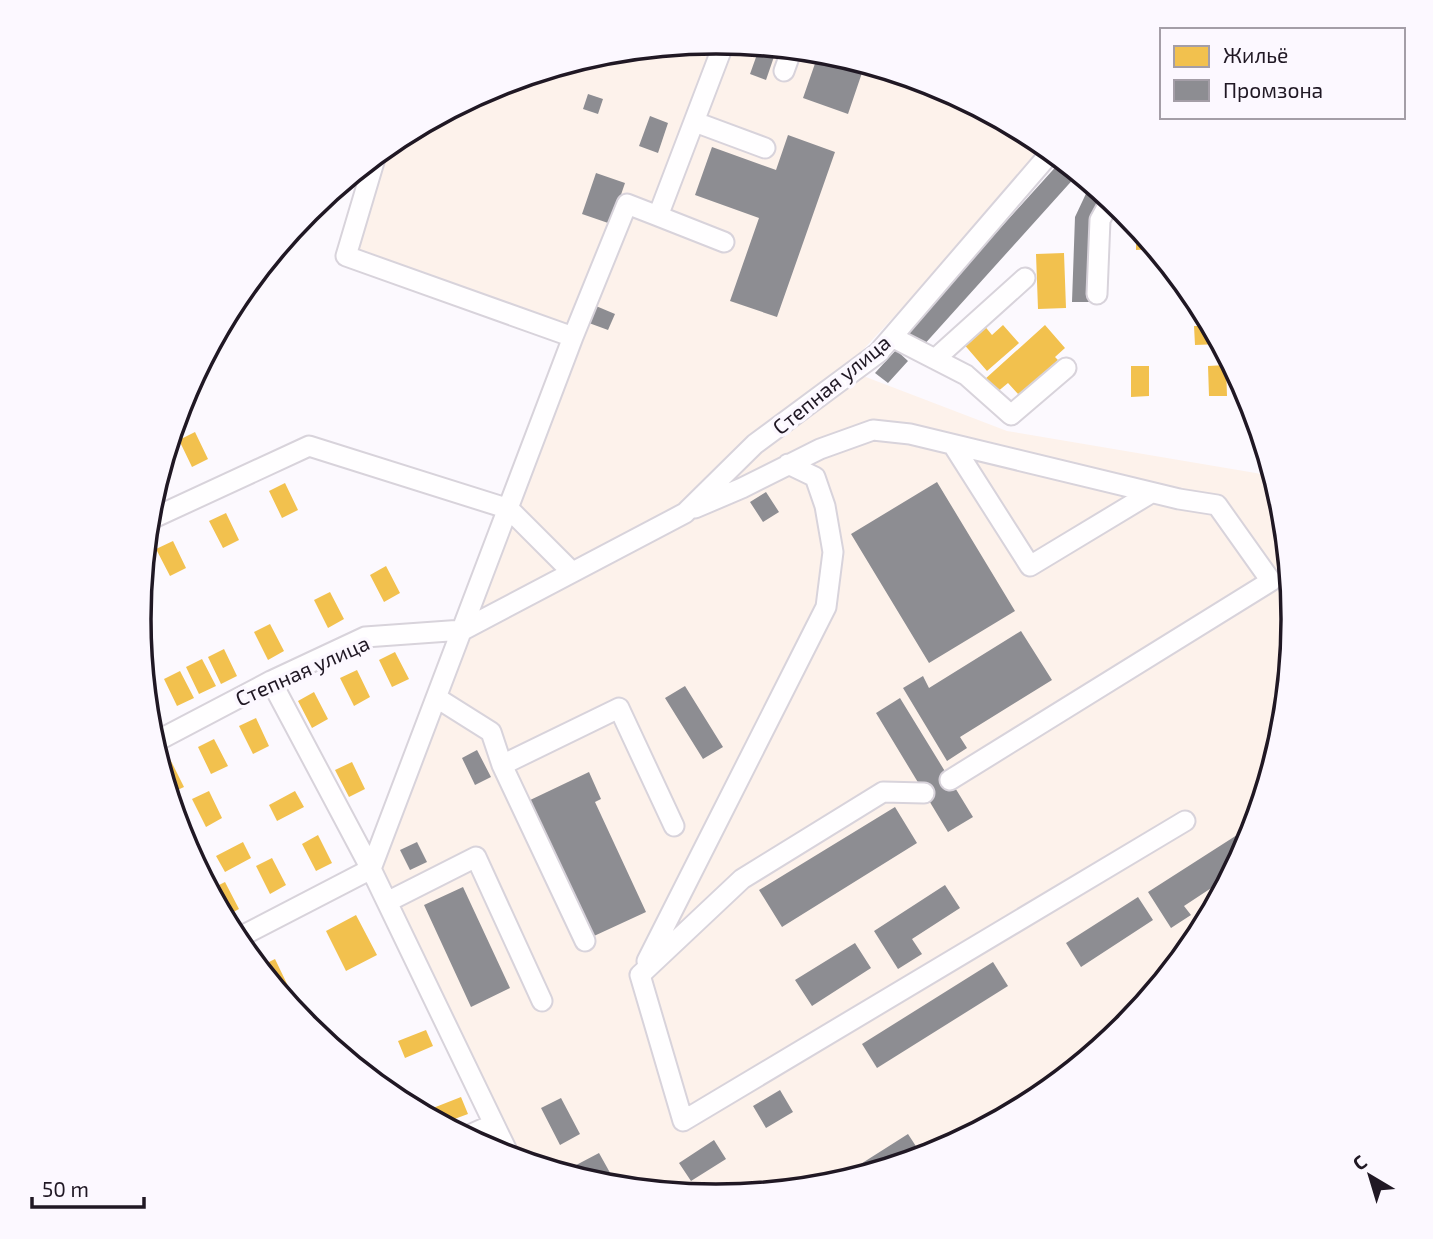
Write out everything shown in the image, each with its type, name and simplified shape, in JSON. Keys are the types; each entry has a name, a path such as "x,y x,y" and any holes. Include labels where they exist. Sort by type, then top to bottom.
{"street":[{"path":"658,216 720,54"},
{"path":"784,71 789,59"},
{"path":"695,121 765,148"},
{"name":"Степная улица","path":"164,737 271,681 365,637 463,630 685,513 755,444 878,353 1043,158"},
{"path":"371,172 346,256 573,337"},
{"path":"247,933 372,869 626,204 724,242"},
{"path":"1097,294 1100,220 1105,210"},
{"path":"935,359 1025,278"},
{"path":"892,337 966,375 1010,415 1066,368"},
{"path":"685,513 820,449 873,430 910,434 1151,493 1217,505 1271,581 950,780"},
{"path":"953,445 1030,566 1151,493"},
{"path":"161,514 309,446 509,509 572,572"},
{"path":"789,464 815,477 825,506 833,552 826,607 640,975 683,1121 1185,821"},
{"path":"271,681 372,869 503,1143"},
{"path":"437,698 491,732 502,765 585,941"},
{"path":"502,765 619,708 674,826"},
{"path":"640,975 742,879 883,792 924,793"},
{"path":"387,902 476,857 542,1001"},
{"path":"477,1131 494,1124"}],"shaded area":[{"path":"680,55 753,55 827,65 898,84 933,97 999,130 1042,158 845,369 1007,431 1262,474 1277,546 1282,620 1277,693 1262,766 1239,836 1206,902 1165,964 1116,1019 1061,1068 999,1109 933,1142 898,1155 827,1174 753,1184 680,1184 606,1174 507,1145 375,868 578,335 353,250 378,167 402,150 434,130 500,97 570,74 643,59"}],"building: Жильё":[{"path":"1136,242 1143,250 1136,250"},
{"path":"1064,253 1066,308 1038,309 1036,254"},
{"path":"983,324 992,335 1003,325 1019,343 987,371 962,342"},
{"path":"1045,325 1065,348 1055,357 1058,360 1019,395 1008,383 996,393 984,380"},
{"path":"1194,326 1199,326 1210,344 1195,345"},
{"path":"1221,365 1226,376 1227,396 1209,396 1208,366"},
{"path":"1131,366 1149,366 1149,396 1131,397"},
{"path":"195,432 208,459 192,467 181,439"},
{"path":"285,483 298,510 282,518 269,491"},
{"path":"226,513 239,540 223,548 209,521"},
{"path":"173,541 186,568 170,576 156,549"},
{"path":"386,566 400,593 384,602 370,575"},
{"path":"330,592 344,619 328,628 314,600"},
{"path":"270,624 284,651 268,660 254,632"},
{"path":"224,649 237,676 221,684 208,657"},
{"path":"395,652 409,679 392,687 379,660"},
{"path":"202,659 216,686 199,694 186,667"},
{"path":"357,670 370,697 354,706 340,678"},
{"path":"180,671 194,698 177,706 164,679"},
{"path":"314,692 328,719 312,728 298,701"},
{"path":"256,718 269,746 253,754 239,726"},
{"path":"214,739 228,766 211,774 198,747"},
{"path":"169,759 184,787 178,790 171,766"},
{"path":"352,762 365,789 349,797 335,770"},
{"path":"209,791 222,818 206,827 192,799"},
{"path":"295,791 304,807 277,821 269,805"},
{"path":"318,835 332,863 316,871 302,844"},
{"path":"243,842 251,858 225,872 216,856"},
{"path":"272,858 286,885 270,894 256,866"},
{"path":"225,882 239,909 233,912 218,885"},
{"path":"356,915 377,955 346,971 326,931"},
{"path":"275,959 288,986 287,986 267,963"},
{"path":"426,1030 433,1046 405,1058 398,1041"},
{"path":"461,1097 468,1114 454,1119 433,1108"}],"building: Промзона":[{"path":"757,55 774,57 766,80 750,74"},
{"path":"815,63 862,74 848,114 803,98"},
{"path":"588,94 603,99 598,114 583,109"},
{"path":"650,116 668,123 658,153 639,146"},
{"path":"788,135 835,152 777,317 730,301 759,218 695,195 712,147 776,170"},
{"path":"1055,167 1072,180 922,347 906,332"},
{"path":"596,173 625,183 611,224 582,214"},
{"path":"1086,193 1098,204 1091,218 1089,302 1072,302 1075,217"},
{"path":"596,306 615,314 608,330 589,323"},
{"path":"896,350 908,361 888,383 875,373"},
{"path":"937,482 1015,611 929,663 851,534"},
{"path":"766,492 779,512 763,522 750,502"},
{"path":"1021,631 1052,680 960,737 967,748 947,761 903,688 923,676 929,688"},
{"path":"685,686 723,747 703,759 665,698"},
{"path":"900,698 973,817 948,832 876,713"},
{"path":"477,750 491,777 475,785 462,758"},
{"path":"589,772 601,799 595,802 646,912 594,936 542,826 538,828 526,802"},
{"path":"895,807 917,843 782,927 759,890"},
{"path":"1237,835 1238,837 1215,886 1184,906 1191,915 1171,928 1148,892"},
{"path":"417,842 427,862 410,870 400,850"},
{"path":"945,885 960,908 912,939 922,954 898,969 874,931"},
{"path":"463,887 510,988 471,1007 424,905"},
{"path":"1138,897 1153,920 1081,967 1066,943"},
{"path":"855,943 871,968 812,1006 795,980"},
{"path":"993,962 1008,986 877,1068 862,1044"},
{"path":"780,1090 793,1112 766,1128 753,1106"},
{"path":"561,1098 580,1134 560,1145 541,1108"},
{"path":"908,1134 917,1148 898,1155 857,1167"},
{"path":"714,1140 726,1159 691,1181 679,1163"},
{"path":"599,1153 611,1175 606,1174 574,1166"}]}
